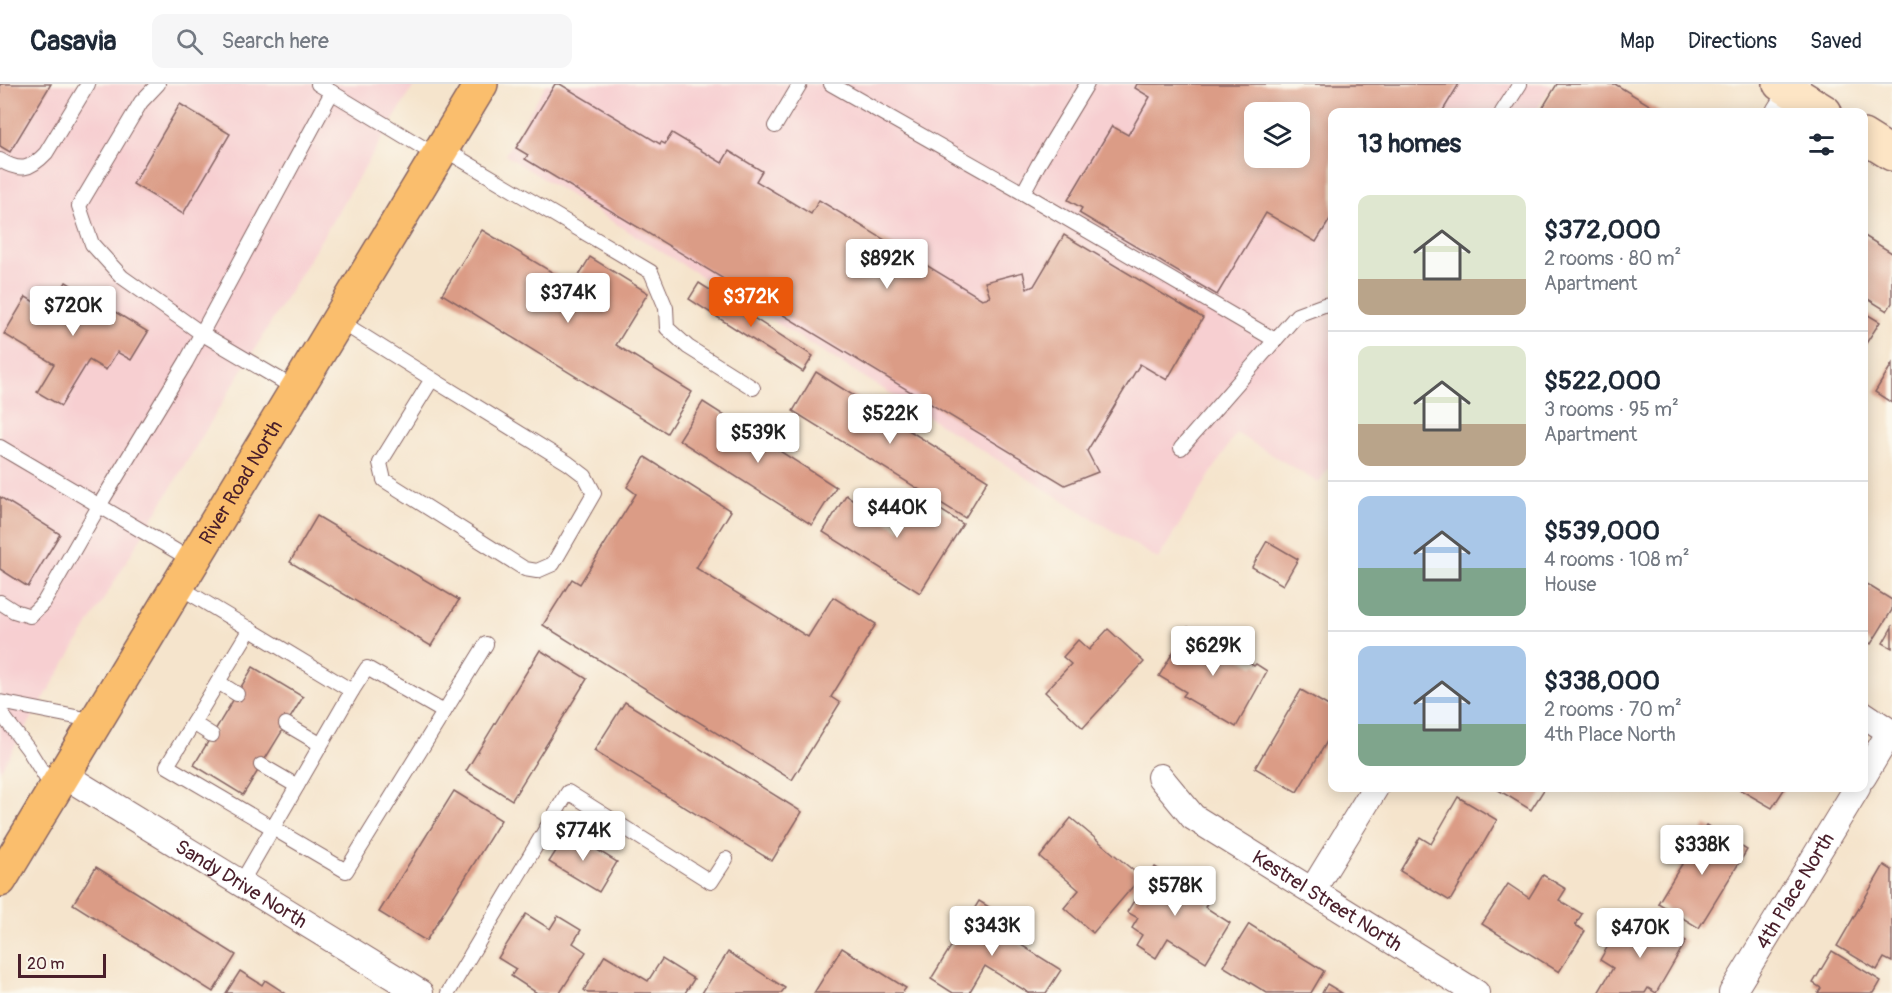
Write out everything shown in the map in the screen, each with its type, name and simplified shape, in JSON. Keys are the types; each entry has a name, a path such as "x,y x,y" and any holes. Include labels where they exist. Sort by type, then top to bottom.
{"main road":[{"name":"River Road North","path":"0,880 481,84"}],"street":[{"path":"1787,93 1817,108"},
{"path":"1868,139 1892,154"},
{"path":"1868,717 1890,732 1868,769"},
{"name":"Kestrel Street North","path":"1160,777 1193,818 1476,993"},
{"name":"Sandy Drive North","path":"59,783 241,883 420,993"},
{"path":"1312,891 1373,792"},
{"name":"4th Place North","path":"1732,993 1855,792"}],"lane":[{"path":"0,160 19,168 30,167 39,161 88,84"},
{"path":"158,84 141,102 79,206 92,244 122,277 201,333 296,389"},
{"path":"318,84 651,272 666,308 667,328 687,347 753,388"},
{"path":"775,126 800,84"},
{"path":"831,84 1275,340"},
{"path":"1023,193 1087,84"},
{"path":"1505,108 1520,84"},
{"path":"0,602 14,611 30,616 44,602 186,362 332,92"},
{"path":"1181,448 1297,315 1328,304"},
{"path":"338,320 568,464 585,476 594,493 554,564 537,571 525,568 384,480 380,463 432,379"},
{"path":"0,447 99,506 250,629 352,691"},
{"path":"250,629 167,766 272,830 346,871 486,644"},
{"path":"241,883 320,744 367,668 444,712"},
{"path":"218,682 237,694"},
{"path":"0,702 96,721"},
{"path":"0,712 28,749 59,783"},
{"path":"193,723 212,735"},
{"path":"286,724 320,744"},
{"path":"261,765 297,786"},
{"path":"447,993 568,792 711,882 726,859"}],"shaded area":[{"path":"0,84 415,84 0,771"},
{"path":"546,84 1552,84 1538,108 1328,108 1328,468 1319,483 1236,433 1158,559 505,155"}],"building":[{"path":"0,84 51,84 10,152 0,146"},
{"path":"555,84 560,84 660,144 661,142 665,144 672,133 722,163 729,151 762,171 756,181 811,214 819,200 982,299 990,297 985,282 1023,272 1027,289 1034,286 1064,235 1203,318 1167,380 1140,364 1087,451 1098,472 1065,485 525,159 528,155 516,148"},
{"path":"1137,84 1459,84 1444,108 1328,108 1328,222 1316,242 1266,213 1217,295 1079,213 1082,208 1068,200 1112,126 1128,135 1150,97 1135,88"},
{"path":"1557,84 1615,84 1654,108 1543,108"},
{"path":"180,104 230,134 183,214 133,184"},
{"path":"482,230 565,280 550,305 558,310 590,257 648,293 616,345 692,392 667,433 442,294"},
{"path":"1868,238 1892,253 1892,303 1887,311 1868,299"},
{"path":"66,282 148,332 131,360 117,352 106,370 89,360 61,406 37,392 54,364 4,334 26,297 49,311"},
{"path":"699,283 813,356 803,372 689,299"},
{"path":"1868,315 1880,322 1868,340"},
{"path":"1892,364 1892,403 1875,392"},
{"path":"816,372 988,480 965,518 793,411"},
{"path":"703,402 836,487 812,525 679,440"},
{"path":"645,457 731,511 696,568 808,637 833,597 876,624 831,697 840,703 792,780 543,625 572,579 580,584 636,494 627,487"},
{"path":"846,495 900,530 920,497 963,524 920,593 823,532"},
{"path":"0,497 60,534 28,587 0,569"},
{"path":"317,516 459,600 431,646 290,562"},
{"path":"1267,541 1298,559 1283,585 1252,567"},
{"path":"1868,585 1892,600 1892,610 1871,644 1868,642"},
{"path":"1188,627 1254,666 1256,664 1267,671 1236,727 1183,696 1186,692 1159,676"},
{"path":"1892,627 1892,648 1883,643"},
{"path":"1108,629 1144,662 1083,728 1045,692 1071,664 1063,657 1078,640 1089,650"},
{"path":"540,650 587,679 512,800 466,771"},
{"path":"253,667 303,697 243,795 194,765"},
{"path":"1301,690 1328,706 1328,740 1297,792 1255,768"},
{"path":"625,702 802,812 772,861 594,751"},
{"path":"454,791 501,820 426,941 379,912"},
{"path":"1502,792 1542,792 1531,810"},
{"path":"1744,792 1782,792 1772,808"},
{"path":"1458,797 1497,820 1450,901 1400,871 1420,837 1431,844"},
{"path":"1071,818 1141,877 1093,933 1064,908 1079,890 1040,857"},
{"path":"1706,825 1747,850 1699,928 1658,903"},
{"path":"568,832 617,862 599,892 549,862"},
{"path":"1884,865 1892,870 1892,962 1884,958 1877,970 1837,946"},
{"path":"96,867 236,955 213,992 73,904"},
{"path":"1155,867 1209,900 1205,907 1230,923 1206,962 1168,938 1156,958 1136,945 1142,935 1132,928 1138,918 1127,912"},
{"path":"1543,875 1566,889 1559,900 1582,914 1575,925 1585,931 1559,972 1482,924 1508,884 1529,898"},
{"path":"979,901 1007,918 999,931 1061,970 1046,993 1029,993 985,966 969,993 953,993 931,979"},
{"path":"526,914 550,929 558,916 581,930 573,943 586,952 560,993 537,993 511,976 516,969 498,958"},
{"path":"1644,917 1686,941 1656,993 1648,988 1645,993 1598,993 1613,968 1600,960 1617,930 1632,938"},
{"path":"1249,924 1324,971 1311,993 1267,993 1223,966"},
{"path":"842,948 906,988 902,993 814,993"},
{"path":"1832,951 1881,981 1874,993 1818,993 1821,988 1813,983"},
{"path":"728,952 785,988 781,993 702,993"},
{"path":"605,955 648,981 662,959 694,979 685,993 588,993 584,990"},
{"path":"240,971 262,985 265,980 285,993 226,993"},
{"path":"1327,984 1342,993 1322,993"}]}
